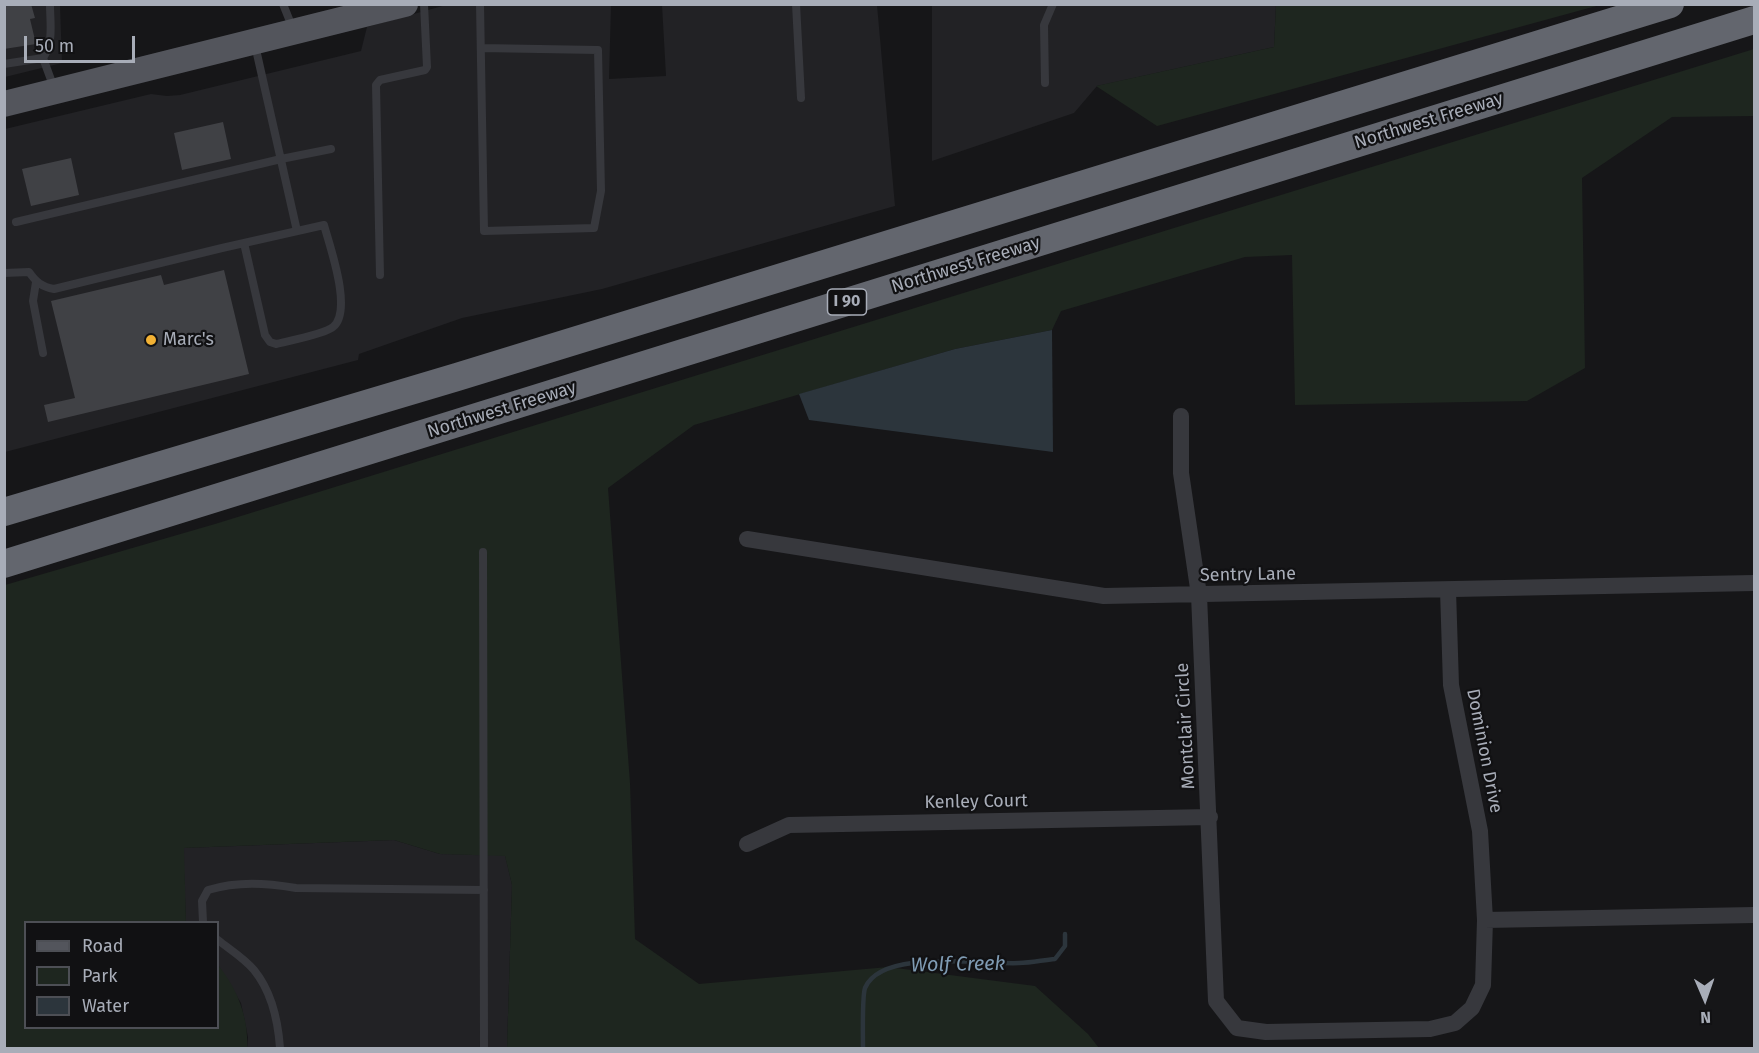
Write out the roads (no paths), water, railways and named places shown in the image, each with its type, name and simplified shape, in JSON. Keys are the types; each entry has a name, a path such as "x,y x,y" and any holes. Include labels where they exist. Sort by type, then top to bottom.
{"highway":[{"name":"I 90","path":"4,512 457,377 1670,4"},
{"name":"Northwest Freeway","path":"4,564 1755,20"}],"main road":[{"path":"4,104 405,4"}],"street":[{"name":"Montclair Circle","path":"1181,416 1181,473 1199,596 1216,1001 1237,1028"},
{"name":"Sentry Lane","path":"747,539 1104,596 1755,584"},
{"name":"Dominion Drive","path":"1237,1028 1266,1032 1430,1029 1455,1023 1472,1008 1483,985 1485,920 1480,831 1451,685 1448,590"},
{"name":"Kenley Court","path":"747,844 789,825 1210,817"},
{"path":"1485,920 1755,915"}],"lane":[{"path":"4,64 43,58 51,39 50,4"},
{"path":"283,4 294,32"},
{"path":"380,275 376,85 380,80 425,70 427,67 424,4"},
{"path":"480,4 480,48 484,231 594,228 601,191 598,50 480,48"},
{"path":"796,4 801,98"},
{"path":"1045,83 1044,25 1053,4"},
{"path":"255,42 297,231"},
{"path":"43,58 56,91"},
{"path":"16,222 331,149"},
{"path":"4,273 29,272 36,282 46,288 54,289 244,243 324,225 342,304 338,321 332,329 276,344 270,342 265,335 244,243"},
{"path":"36,282 33,301 43,353"},
{"path":"483,552 484,1048"},
{"path":"203,921 202,901 208,890 226,885 268,883 297,888 484,890"},
{"path":"219,940 253,969 271,998 279,1031 280,1048"}],"water":[{"path":"1052,330 1053,452 809,420 799,394 955,349"}],"waterway":[{"name":"Wolf Creek","path":"863,1048 864,993 865,988 875,976 891,968 912,963 935,961 1028,963 1055,959 1065,946 1065,934"}],"place":[{"name":"Marc's","path":"151,340"}]}
